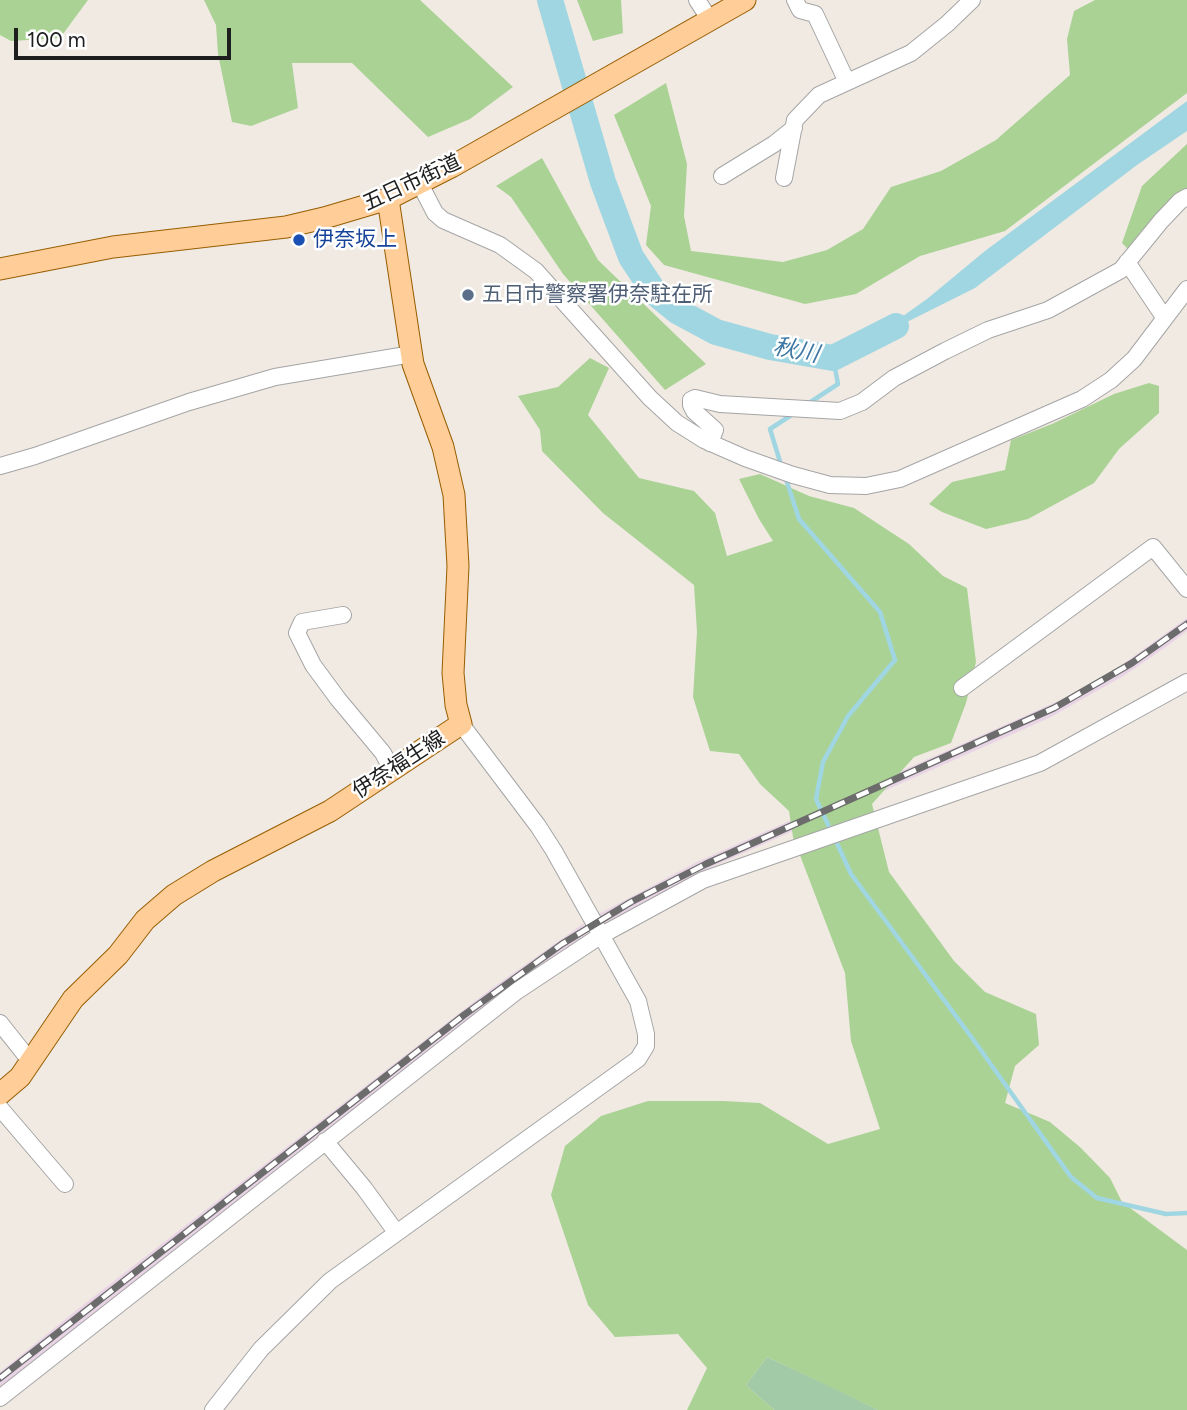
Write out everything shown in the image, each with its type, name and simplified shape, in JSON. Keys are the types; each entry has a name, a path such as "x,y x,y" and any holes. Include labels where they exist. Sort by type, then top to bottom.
{"main road":[{"name":"五日市街道","path":"0,269 124,246 286,227 388,199 451,167 745,0"},
{"name":"伊奈福生線","path":"0,1094 20,1077 73,999 118,955 145,920 174,895 213,871 330,811 461,724 453,673 458,566 454,495 443,447 412,354 388,199"}],"street":[{"path":"698,0 710,20"},
{"path":"795,0 800,10 815,14 847,82"},
{"path":"784,178 795,120 819,95 911,53 972,0"},
{"path":"722,176 774,144 794,128"},
{"path":"420,184 435,213 443,220 500,245 536,271 659,408 684,428 745,458 816,482 852,486 891,482 1044,417 1093,393 1134,359 1187,289"},
{"path":"710,443 715,430 694,411 691,400 695,398 720,404 840,411 862,402 894,378 945,351 988,331 1048,310 1121,270 1161,221 1187,197"},
{"path":"1127,262 1164,317"},
{"path":"0,466 189,402 275,377 412,354"},
{"path":"962,688 1153,547 1187,589"},
{"path":"343,615 302,622 297,633 313,665 383,753 391,768"},
{"path":"0,1398 517,991 600,936 703,880 1040,763 1187,682"},
{"path":"214,1410 241,1373 286,1322 330,1281 638,1059 646,1046 646,1034 638,1001 538,826 461,724"},
{"path":"0,1023 31,1062"},
{"path":"0,1108 65,1184"},
{"path":"325,1141 396,1232"}],"shaded area":[{"path":"1187,618 1187,631 1166,647 1125,675 1049,718 705,870 602,925 595,916 697,862 1074,694 1112,672"},
{"path":"587,921 593,931 513,985 0,1387 0,1372 83,1305 488,991"}],"green space":[{"path":"0,0 88,0 60,38 11,41 0,35"},
{"path":"204,0 420,0 513,87 470,119 428,137 352,63 292,63 298,108 251,126 232,122 218,54 216,25"},
{"path":"577,0 621,0 623,33 593,41"},
{"path":"1095,0 1187,0 1187,93 1005,231 920,256 856,294 805,304 664,265 646,245 651,206 614,115 666,83 687,164 684,216 691,251 783,262 827,250 863,229 891,187 941,171 996,140 1070,75 1067,39 1074,11"},
{"path":"1187,144 1187,190 1130,251 1122,243 1142,186"},
{"path":"542,158 598,260 706,364 665,390 563,274 511,197 496,186"},
{"path":"590,358 609,368 588,415 639,478 694,491 715,513 727,556 773,541 739,479 760,474 809,496 854,508 909,544 943,576 967,588 976,662 966,703 951,743 914,757 872,804 889,872 954,961 985,992 1036,1014 1039,1045 1015,1066 1005,1103 1050,1122 1081,1148 1110,1178 1122,1202 1187,1250 1187,1410 878,1410 767,1357 746,1385 774,1410 687,1410 707,1368 678,1334 615,1337 588,1305 551,1195 565,1146 601,1116 648,1101 724,1101 760,1103 828,1144 880,1129 851,1041 845,973 793,837 789,811 760,784 739,754 710,751 693,697 697,632 694,585 603,513 542,451 540,430 518,396 558,387"},
{"path":"1149,383 1159,386 1159,413 1119,449 1094,483 1028,519 986,529 942,512 929,504 952,482 1005,470 1011,440 1052,424 1114,394"},
{"path":"767,1357 878,1410 774,1410 746,1385"}],"water":[{"path":"1187,101 1187,131 1137,165 975,288 865,343 927,299 985,251"}],"waterway":[{"name":"秋川","path":"550,0 603,182 631,257 655,293 677,311 716,332 770,347 833,358 896,326"},
{"path":"809,403 838,384 833,358"},
{"path":"782,468 770,429 793,414"},
{"path":"785,476 799,519 880,612 895,660 848,716 823,762 816,799 831,831"},
{"path":"835,839 851,874 1071,1177 1097,1198 1166,1214 1187,1213"}],"railway":[{"path":"0,1378 464,1015 562,944 631,902 706,864 1054,708 1132,663 1187,624"}],"place":[{"name":"伊奈坂上","path":"299,240"},
{"name":"五日市警察署伊奈駐在所","path":"468,295"}]}
